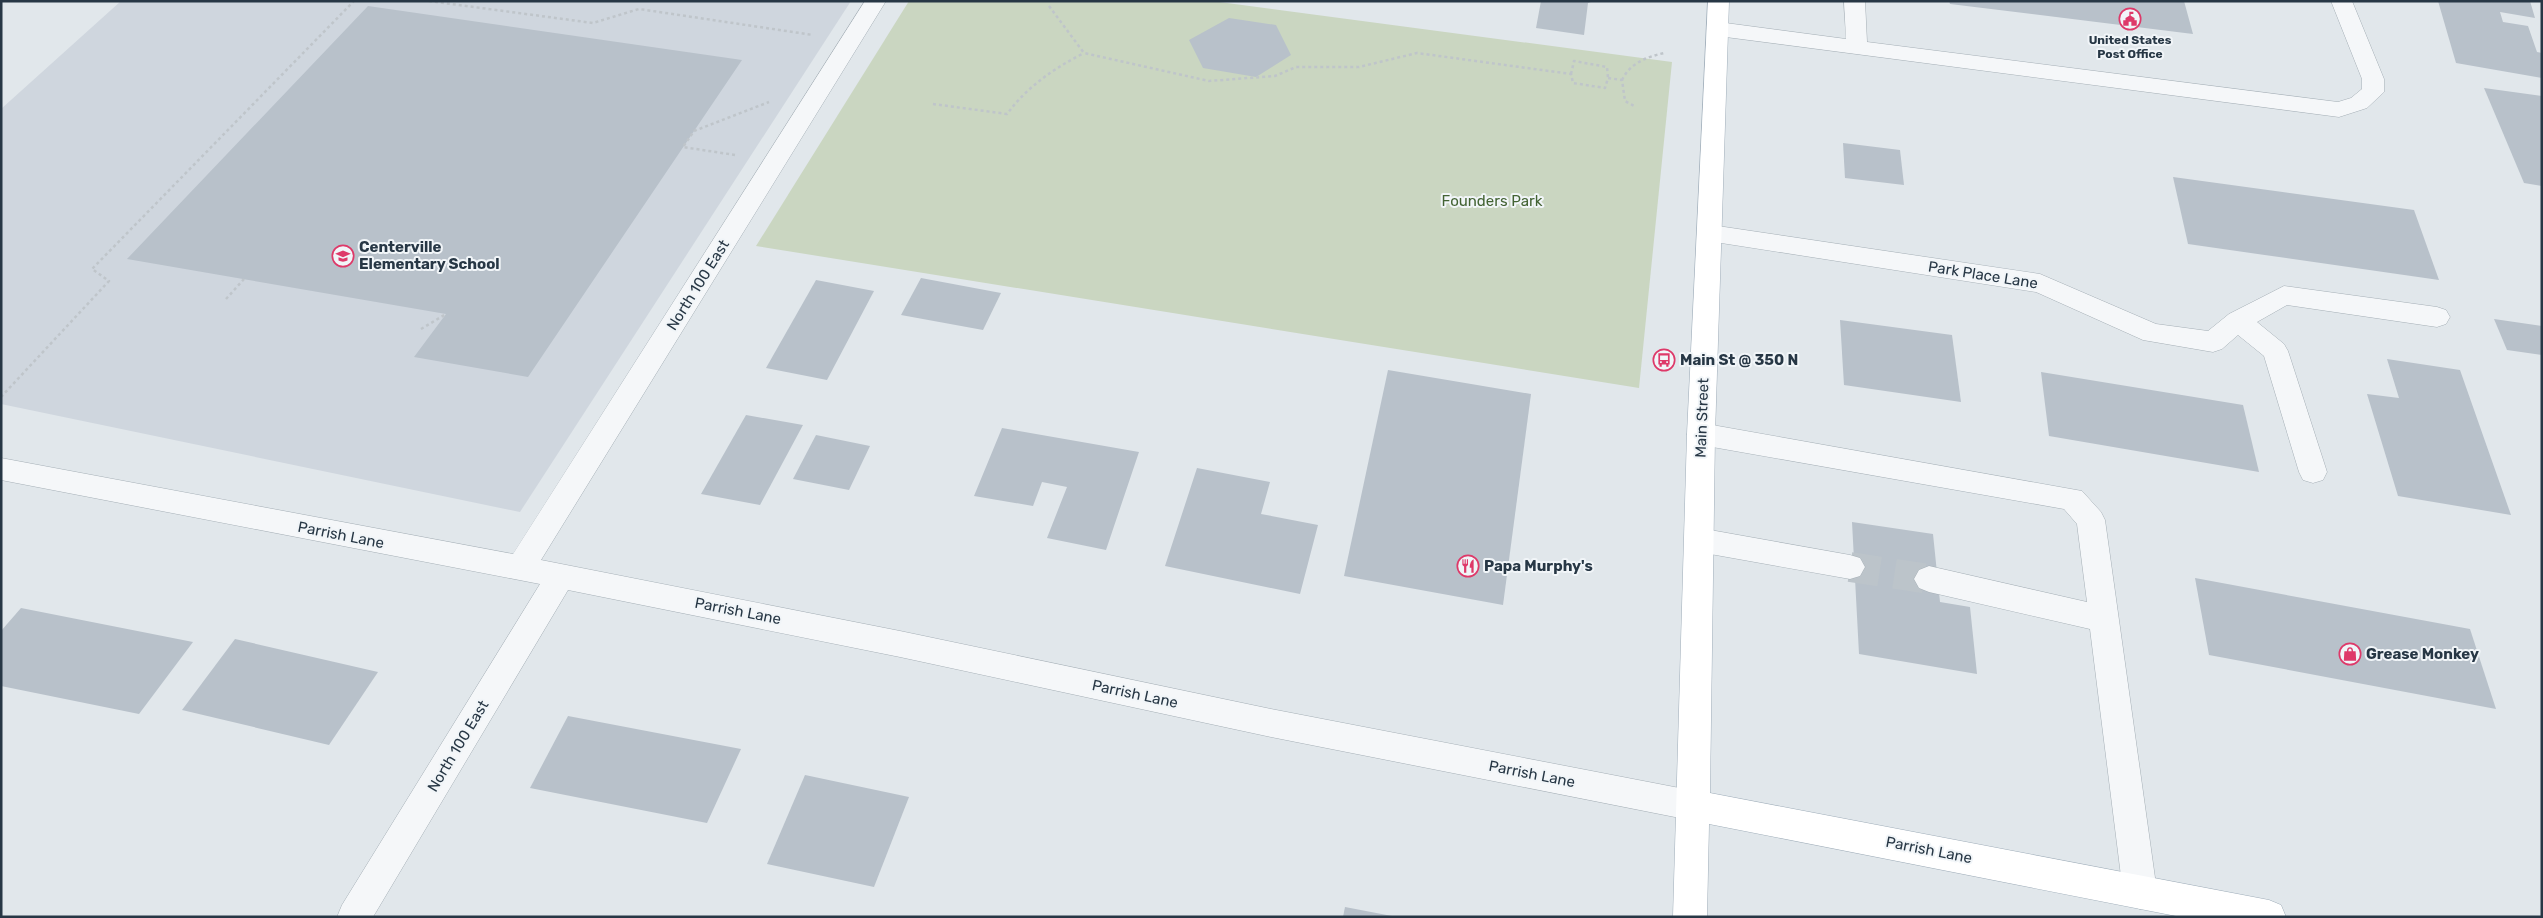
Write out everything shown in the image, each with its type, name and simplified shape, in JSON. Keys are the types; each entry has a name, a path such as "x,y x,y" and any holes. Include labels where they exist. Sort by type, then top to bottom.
{"main road":[{"name":"Main Street","path":"1690,917 1695,806 1701,434 1711,234 1719,1"},
{"name":"Parrish Lane","path":"1695,806 2269,917"}],"street":[{"name":"North 100 East","path":"520,569 876,1"},
{"path":"1854,1 1857,48"},
{"path":"1718,29 2339,110 2359,103 2372,92 2373,79 2342,1"},
{"name":"Park Place Lane","path":"1711,234 2040,283 2152,333 2213,342 2238,321 2284,295 2437,317"},
{"path":"2238,321 2275,351 2313,472"},
{"path":"1701,434 2072,499 2091,520 2140,892"},
{"name":"Parrish Lane","path":"1,469 561,576 900,644 1271,723 1695,806"},
{"path":"1699,540 1850,566"},
{"name":"North 100 East","path":"354,917 561,576"},
{"path":"1929,580 2104,619"}],"path":[{"path":"1,397 110,281 92,269 354,1"},
{"path":"429,1 593,23 639,9 817,36"},
{"path":"1049,6 1084,53"},
{"path":"933,104 1007,114 1024,90 1052,69 1084,53 1209,81 1275,76 1296,67 1359,67 1417,53 1571,74"},
{"path":"1636,107 1625,101 1622,80 1625,72 1650,56 1664,53"},
{"path":"1574,61 1607,67 1608,78 1605,88 1573,83 1571,74 1574,61"},
{"path":"1608,78 1622,80"},
{"path":"738,155 683,147 694,131 774,100"},
{"path":"226,299 244,279"},
{"path":"421,329 446,314"}],"shaded area":[{"name":"Centerville Elementary School","path":"121,1 851,1 520,512 1,404 1,109"}],"green space":[{"name":"Founders Park","path":"909,1 1212,1 1672,62 1639,388 756,246"}],"building":[{"path":"1541,1 1594,1 1588,3 1584,35 1536,28"},
{"name":"United States Post Office","path":"1949,1 2184,1 2193,34 1950,4"},
{"path":"2438,1 2530,1 2535,18 2500,12 2503,22 2528,26 2537,52 2542,53 2542,78 2456,63"},
{"path":"368,6 742,60 528,377 414,357 446,314 127,259"},
{"path":"1229,18 1276,25 1291,55 1256,77 1203,68 1189,40"},
{"path":"2484,88 2542,96 2542,186 2524,183"},
{"path":"1843,143 1900,150 1904,185 1845,178"},
{"path":"2173,177 2414,210 2439,280 2188,244"},
{"path":"921,278 1001,293 983,330 901,315"},
{"path":"816,280 874,291 827,380 766,368"},
{"path":"2494,319 2542,326 2542,355 2507,350"},
{"path":"1840,320 1952,335 1961,402 1844,385"},
{"path":"2387,359 2460,370 2511,515 2398,496 2367,394 2399,398"},
{"path":"1388,370 1531,394 1503,605 1344,576"},
{"path":"2041,372 2243,405 2259,472 2049,436"},
{"path":"746,415 803,425 760,505 701,494"},
{"path":"1002,428 1139,452 1106,550 1047,538 1067,487 1042,482 1033,506 974,496"},
{"path":"816,435 870,446 849,490 793,479"},
{"path":"1197,468 1270,482 1261,514 1318,525 1300,594 1165,566"},
{"path":"1852,522 1933,534 1940,602 1970,607 1977,674 1859,654"},
{"path":"2195,578 2470,629 2496,709 2209,655"},
{"path":"21,608 193,642 139,714 1,686 1,631"},
{"path":"235,639 378,672 329,745 182,710"},
{"path":"568,716 741,749 707,823 530,788"},
{"path":"805,775 909,797 874,887 767,864"},
{"path":"1345,907 1392,916 1392,917 1343,917"}],"tunnel":[{"path":"1850,567 1929,579"}],"place":[{"name":"United States Post Office","path":"2130,19"},
{"name":"Centerville Elementary School","path":"343,256"},
{"name":"Main St @ 350 N","path":"1664,360"},
{"name":"Papa Murphy's","path":"1468,566"},
{"name":"Grease Monkey","path":"2350,654"}]}
